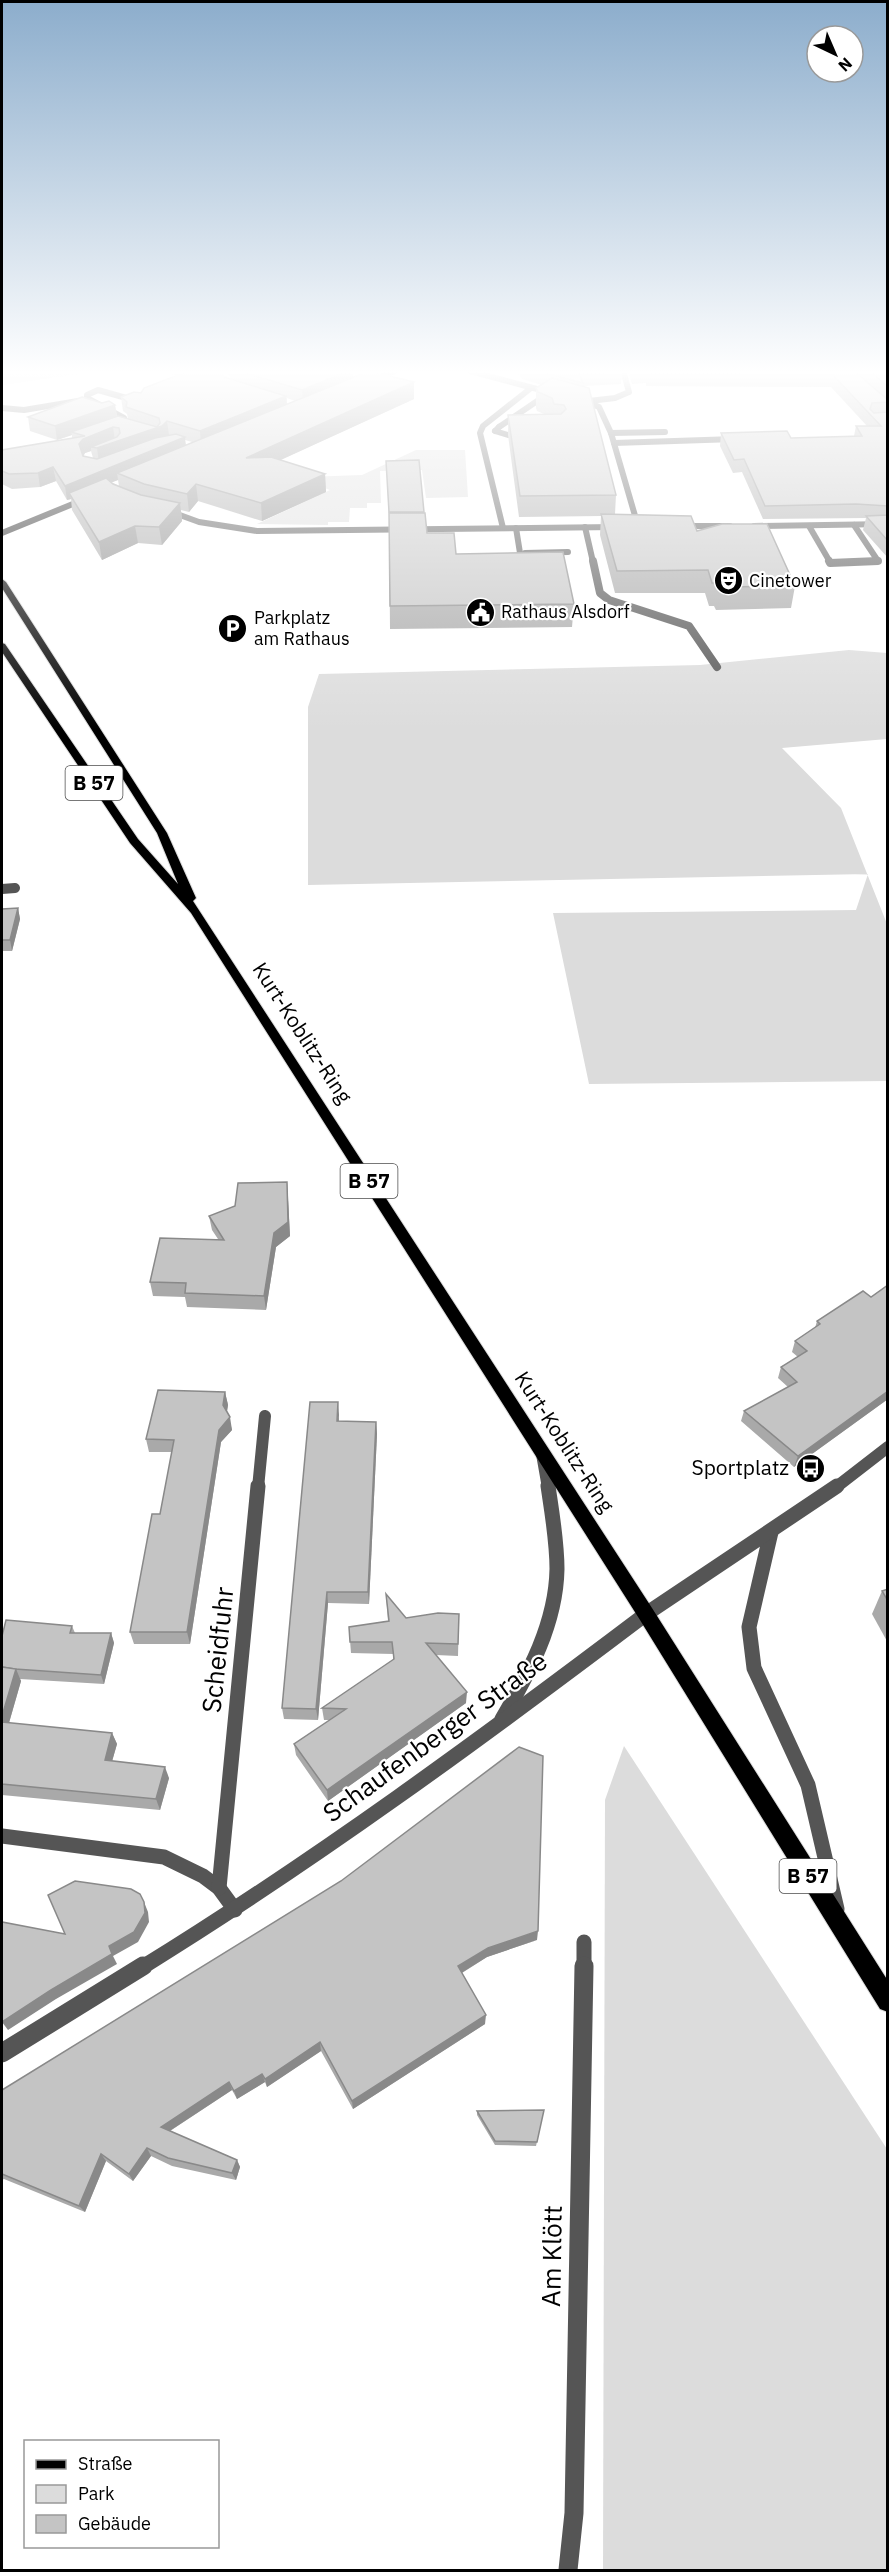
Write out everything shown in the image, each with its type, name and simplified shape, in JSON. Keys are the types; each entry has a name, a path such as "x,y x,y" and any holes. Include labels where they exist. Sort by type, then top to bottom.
{"main road":[{"path":"2,533 91,497"},
{"name":"Kurt-Koblitz-Ring","path":"2,582 162,833 196,911"},
{"name":"Kurt-Koblitz-Ring","path":"2,646 134,841 196,911 542,1450 888,2001"}],"street":[{"path":"494,490 503,528"},
{"path":"628,490 638,526"},
{"path":"153,508 217,526 256,531 650,526"},
{"path":"672,526 888,524"},
{"path":"809,526 830,563 878,561 854,525"},
{"path":"585,527 600,593 609,600 689,626 717,667"},
{"path":"516,528 520,553"},
{"path":"508,553 568,552"},
{"path":"2,889 15,888"},
{"name":"Scheidfuhr","path":"219,1888 265,1416"},
{"name":"Schaufenberger Straße","path":"2,2053 235,1910 499,1725 646,1614 771,1532 888,1448"},
{"path":"499,1725 526,1678 552,1604 557,1570 555,1538 542,1450"},
{"path":"771,1532 749,1627 754,1668 808,1785 842,1931"},
{"path":"2,1836 164,1857 203,1876 219,1888 235,1910"},
{"name":"Am Klött","path":"568,2571 574,2501 584,1942"}],"green space":[{"path":"330,490 381,490 381,503 367,503 367,508 350,508 349,522 328,522 328,525 257,524"},
{"path":"425,490 468,490 468,497 426,498"},
{"path":"849,650 887,653 887,739 782,748 841,808 867,874 308,885 308,707 319,674 700,665"},
{"path":"868,875 887,924 887,1081 589,1084 553,913 856,910"},
{"path":"624,1746 887,2149 887,2570 603,2570 605,1800"}],"building":[{"path":"76,490 128,490 180,503 159,527 135,526 99,542 69,493"},
{"path":"170,490 191,490 187,494"},
{"path":"217,490 290,490 261,503"},
{"path":"388,490 422,490 424,512 389,512"},
{"path":"519,490 615,490 616,495 520,496"},
{"path":"758,490 888,490 888,506 856,504 765,506"},
{"path":"389,513 425,513 427,533 454,533 456,554 563,552 574,604 390,606"},
{"path":"601,514 691,516 697,531 722,524 767,524 795,586 719,587 717,583 712,583 708,570 617,571"},
{"path":"888,515 888,541 866,516"},
{"path":"18,908 10,940 2,940 2,909"},
{"path":"287,1182 288,1222 274,1233 264,1296 185,1293 186,1283 150,1282 160,1238 224,1240 209,1216 235,1206 238,1183"},
{"path":"888,1285 888,1391 798,1456 744,1411 797,1382 781,1367 807,1351 795,1341 820,1324 817,1321 863,1291 871,1297"},
{"path":"158,1390 225,1392 223,1405 230,1417 219,1430 187,1632 130,1632 152,1514 160,1514 174,1440 146,1439"},
{"path":"310,1402 338,1402 337,1421 376,1422 368,1592 327,1592 316,1709 282,1708"},
{"path":"888,1589 888,1601 882,1591"},
{"path":"386,1594 406,1618 438,1613 459,1614 458,1644 426,1643 467,1692 327,1790 294,1744 346,1709 322,1708 394,1659 392,1642 350,1642 349,1627 389,1621"},
{"path":"6,1620 72,1626 70,1633 111,1633 101,1675 2,1667 2,1636"},
{"path":"2,1667 16,1669 2,1716"},
{"path":"2,1722 112,1733 105,1760 165,1767 156,1799 2,1784"},
{"path":"519,1747 543,1756 538,1931 488,1948 458,1966 486,2015 352,2101 320,2042 265,2079 262,2074 234,2091 229,2082 161,2127 237,2160 232,2173 168,2158 147,2148 129,2174 101,2154 79,2206 2,2174 2,2090 341,1881"},
{"path":"75,1881 131,1889 140,1894 144,1902 145,1913 134,1932 109,1946 112,1954 2,2022 2,1922 65,1934 48,1895"},
{"path":"544,2110 537,2142 495,2141 477,2111"}],"place":[{"name":"Cinetower","path":"728,581"},
{"name":"Rathaus Alsdorf","path":"480,612"},
{"name":"Parkplatz am Rathaus","path":"233,628"},
{"name":"Sportplatz","path":"810,1468"}]}
